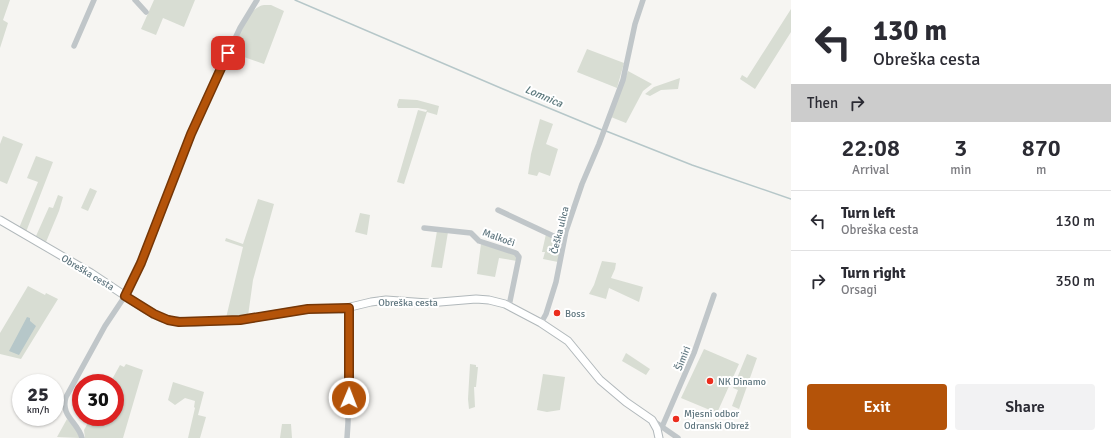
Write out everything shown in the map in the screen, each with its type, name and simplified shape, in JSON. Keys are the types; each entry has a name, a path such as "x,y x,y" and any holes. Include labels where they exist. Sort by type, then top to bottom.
{"main road":[{"name":"Obreška cesta","path":"0,220 91,273 154,314 168,320 179,322 240,320 308,309 349,308 378,301 428,303 476,299 494,301 509,306 541,323 568,341 600,380 626,402 650,418"},
{"path":"650,418 656,427 659,438"}],"street":[{"path":"74,46 94,0"},
{"path":"135,0 146,12"},
{"path":"82,438 79,430 66,413 65,401 80,370 105,326 125,296 141,263 203,106 240,28 257,0"},
{"name":"Češka ulica","path":"541,323 546,314 556,282 564,241 582,184 623,80 635,24 643,0"},
{"path":"498,210 564,241"},
{"name":"Malkoči","path":"424,228 471,233 479,241 516,253 519,257 509,306"},
{"name":"Šimiri","path":"662,427 694,353 714,295"},
{"path":"346,438 348,423 349,308"},
{"name":"Obreška cesta","path":"650,418 678,438"},
{"path":"665,438 669,432"}],"shaded area":[{"path":"0,0 10,0 3,20 8,23 0,48"},
{"path":"154,0 195,0 184,27 163,18 156,35 141,29"},
{"path":"271,5 284,11 264,64 230,52 243,24 248,17 258,7"},
{"path":"791,9 791,32 755,89 740,79 742,75 747,78"},
{"path":"587,49 624,63 617,88 577,72"},
{"path":"628,71 652,84 643,91 626,123 611,117"},
{"path":"680,78 678,89 661,90 650,96 645,94 654,87"},
{"path":"399,99 417,100 439,106 437,115 427,112 404,184 397,182 418,110 426,112 427,110 418,108 398,108 397,105"},
{"path":"540,119 553,124 546,144 558,149 550,176 539,172 537,176 528,174 531,154"},
{"path":"3,136 23,144 7,184 0,181 0,144"},
{"path":"36,156 53,162 26,232 19,228 38,182 27,178"},
{"path":"90,188 97,191 88,211 81,208"},
{"path":"58,195 63,197 59,211 46,242 36,236 49,207 53,208"},
{"path":"258,199 274,204 253,280 248,316 226,318 243,247 225,241 226,238 243,244"},
{"path":"360,213 370,215 367,235 355,232"},
{"path":"437,231 448,232 442,268 431,267"},
{"path":"546,234 561,242 558,262 543,259 545,252 542,252"},
{"path":"481,244 517,255 517,261 499,258 495,277 477,274"},
{"path":"602,261 616,263 611,278 643,287 639,302 609,288 606,299 589,294 594,285"},
{"path":"28,286 45,295 46,293 58,299 21,359 0,354 0,333"},
{"path":"27,317 30,318 30,321 36,326 19,355 9,351"},
{"name":"NK Dinamo","path":"704,349 739,364 717,413 681,398"},
{"path":"626,353 650,369 646,375 622,361"},
{"path":"747,354 757,358 739,409 732,406 738,390 733,388"},
{"path":"126,364 143,370 123,438 85,438 84,430 86,426 124,426 124,374 115,374 120,365 124,367"},
{"path":"470,364 478,367 476,387 474,387 475,407 469,409 468,399"},
{"path":"543,374 565,377 560,410 547,412 537,410"},
{"path":"173,382 204,392 198,415 206,417 200,438 188,438 195,408 195,401 185,398 175,405 168,400"},
{"path":"67,419 75,428 80,438 57,437"},
{"path":"282,424 291,424 292,438 280,438"}],"waterway":[{"name":"Lomnica","path":"295,0 602,130"},
{"name":"Lomnica","path":"606,131 692,165 791,199"}],"place":[{"name":"Boss","path":"557,313"},
{"name":"NK Dinamo","path":"710,381"},
{"name":"Mjesni odbor Odranski Obrež","path":"676,419"}],"route":[{"path":"228,53 191,134 141,263 125,296 145,310 162,318 179,322 240,320 308,309 349,308 349,398"}]}
